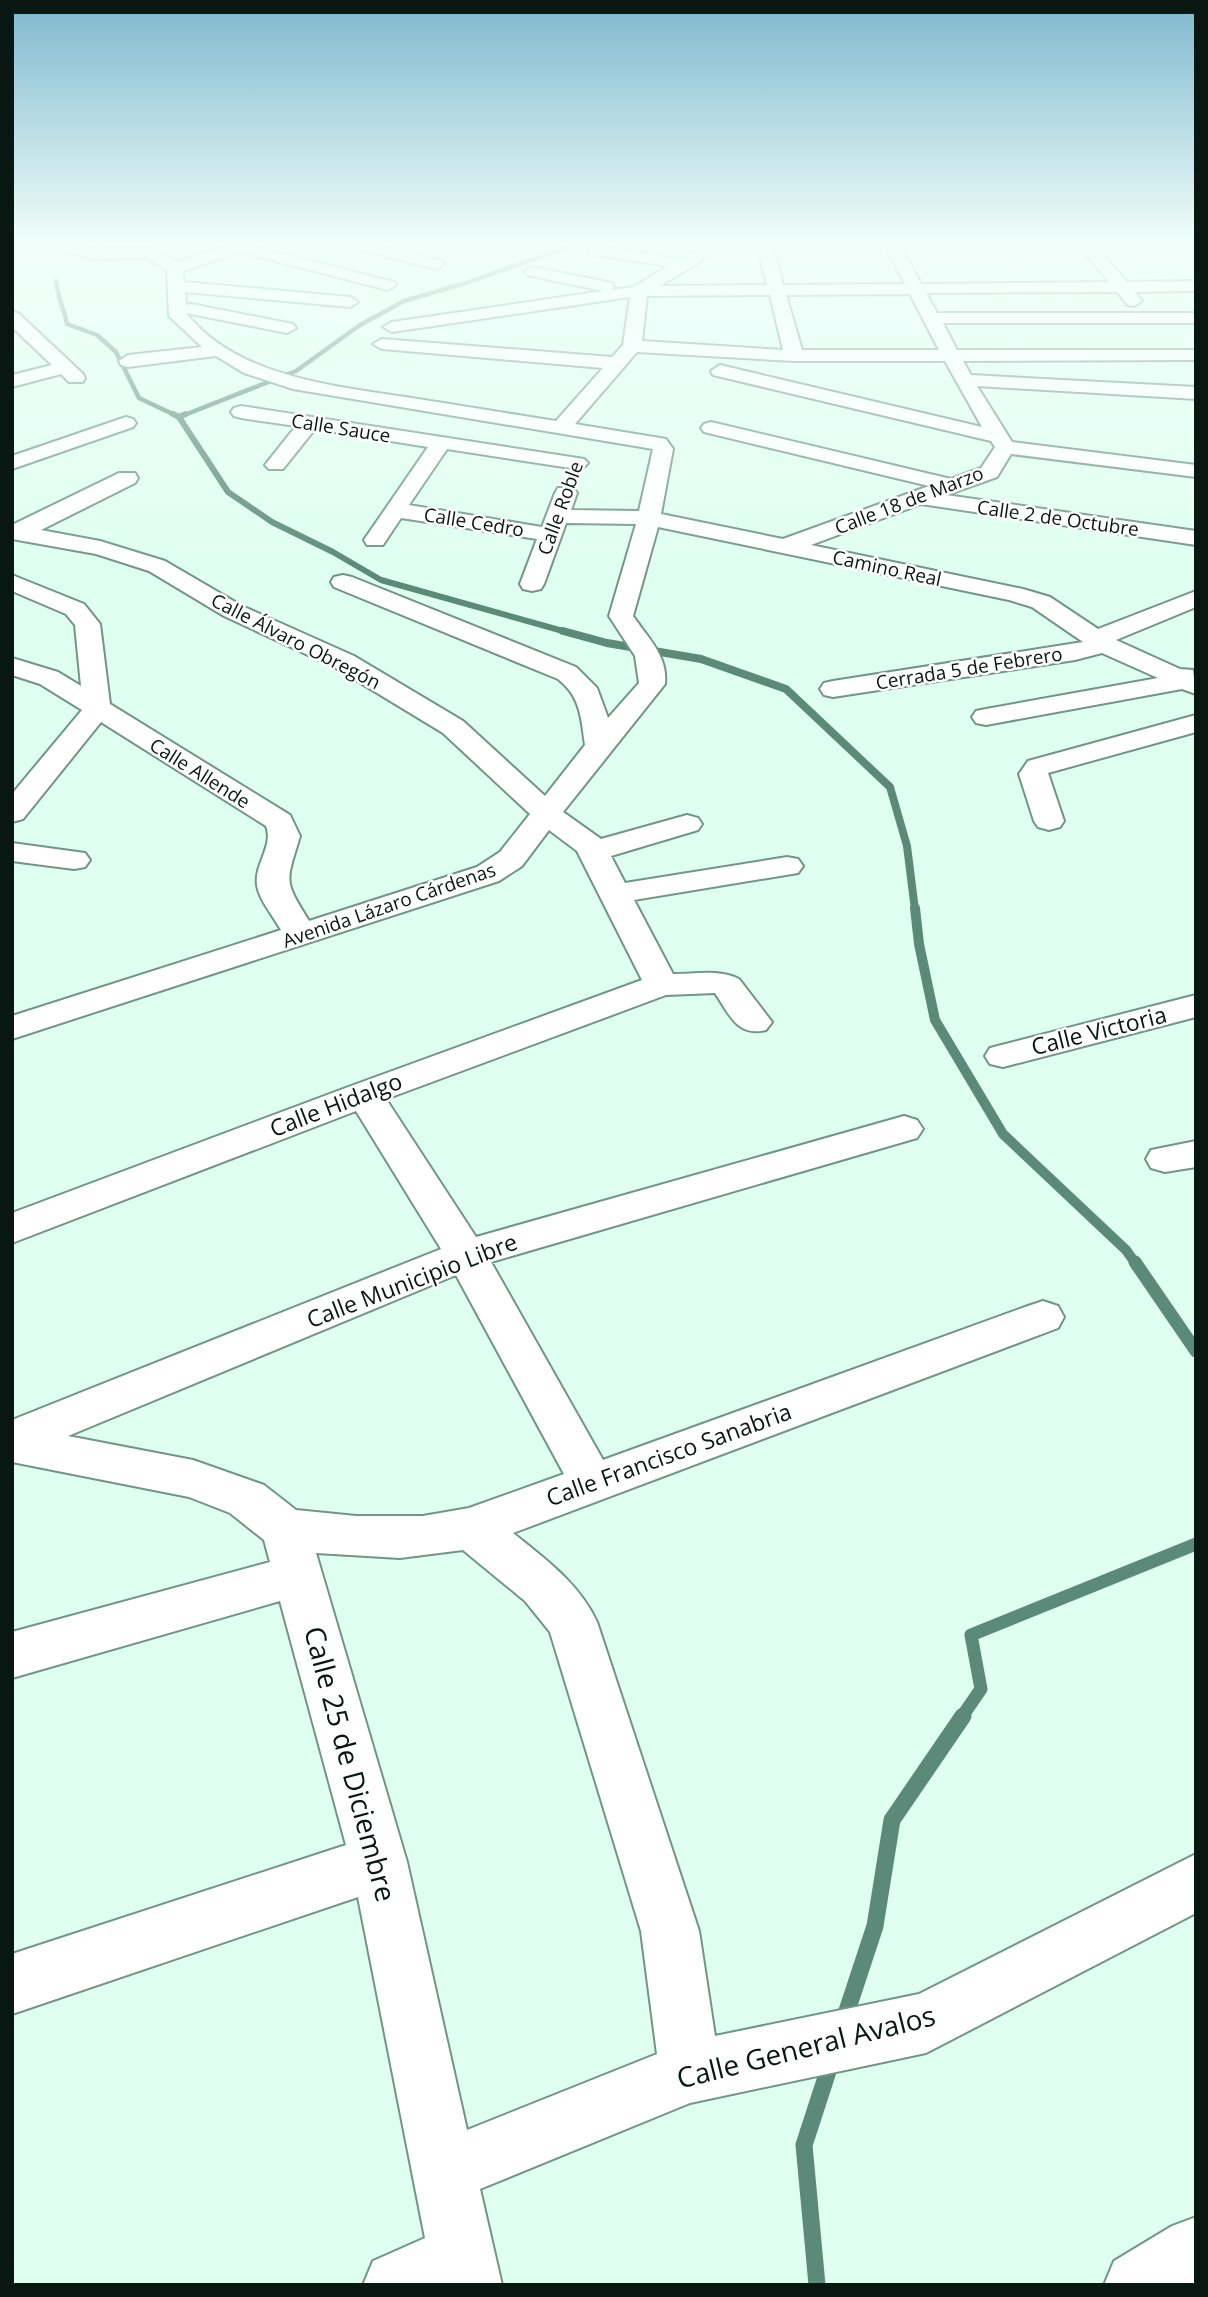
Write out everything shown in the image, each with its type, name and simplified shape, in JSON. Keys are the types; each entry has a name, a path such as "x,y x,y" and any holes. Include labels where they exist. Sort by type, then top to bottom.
{"street":[{"path":"12,380 71,373 50,353"},
{"path":"128,361 193,353"},
{"name":"Avenida Lázaro Cárdenas","path":"12,1028 488,874 511,859 599,746 652,684 654,676 641,646 621,616 649,518 663,449 659,443 295,383 251,369 224,353"},
{"path":"494,353 615,363"},
{"path":"561,428 625,353"},
{"path":"749,353 794,356 1189,355 1196,371"},
{"name":"Calle 18 de Marzo","path":"783,547 989,472 1003,442 951,355"},
{"path":"720,371 1003,442 1059,453 1196,471"},
{"path":"964,380 1196,393"},
{"name":"Calle Sauce","path":"295,383 241,412 577,463"},
{"path":"12,463 126,423"},
{"path":"276,465 309,423"},
{"path":"711,428 955,486"},
{"name":"Calle Roble","path":"532,584 588,432"},
{"path":"1059,453 1070,432"},
{"path":"374,540 440,444"},
{"path":"15,533 127,478"},
{"name":"Calle 2 de Octubre","path":"921,498 1196,538"},
{"name":"Calle Cedro","path":"396,510 555,525"},
{"name":"Camino Real","path":"555,525 649,518 1014,594 1041,602 1100,642 1189,678"},
{"name":"Calle Álvaro Obregón","path":"15,533 100,548 157,566 233,611 345,662 453,727 547,814 590,846 662,985"},
{"path":"12,582 75,608 83,616 87,624 97,710 12,813"},
{"path":"343,582 567,673 583,684 590,695 599,746"},
{"name":"Cerrada 5 de Febrero","path":"833,689 1075,652 1196,598"},
{"name":"Calle Allende","path":"12,666 49,678 279,821 285,836 273,874 273,888 301,936"},
{"path":"986,717 1172,684 1189,678"},
{"path":"1049,821 1033,774 1038,767 1196,723"},
{"path":"593,851 687,824"},
{"path":"12,852 74,859"},
{"path":"615,894 787,866"},
{"name":"Calle Hidalgo","path":"12,1229 364,1094 662,985 721,983 727,986 754,1022"},
{"name":"Calle Victoria","path":"1003,1056 1192,1013"},
{"path":"364,1094 466,1255 593,1484"},
{"name":"Calle Municipio Libre","path":"12,1442 466,1255 904,1129"},
{"name":"Calle Francisco Sanabria","path":"292,1552 387,1539 431,1537 471,1528 1043,1317"},
{"path":"12,1442 193,1479 247,1499 292,1552 12,1655"},
{"path":"471,1528 543,1586 572,1622 670,1931 690,2072"},
{"name":"Calle 25 de Diciembre","path":"292,1552 379,1862 464,2270"},
{"path":"12,1984 379,1862"},
{"name":"Calle General Avalos","path":"444,2171 690,2072 926,2023 1196,1882"},
{"path":"1138,2285 1196,2250"},
{"path":"397,2285 464,2270"}],"waterway":[{"path":"117,353 139,398 177,416"},
{"path":"182,416 296,371 321,353"},
{"path":"173,414 177,416"},
{"path":"179,417 186,414"},
{"path":"179,417 228,492 272,522 333,552 381,580 570,633"},
{"path":"563,631 607,643 701,659 786,689 890,787 907,846 915,910"},
{"path":"915,908 919,944 935,1020 1003,1134 1126,1250 1136,1264"},
{"path":"1135,1262 1196,1351"},
{"path":"961,1718 981,1689 971,1635 1196,1544"},
{"path":"844,2020 875,1926 892,1820 963,1716"},
{"path":"817,2285 804,2145 831,2062"}]}
